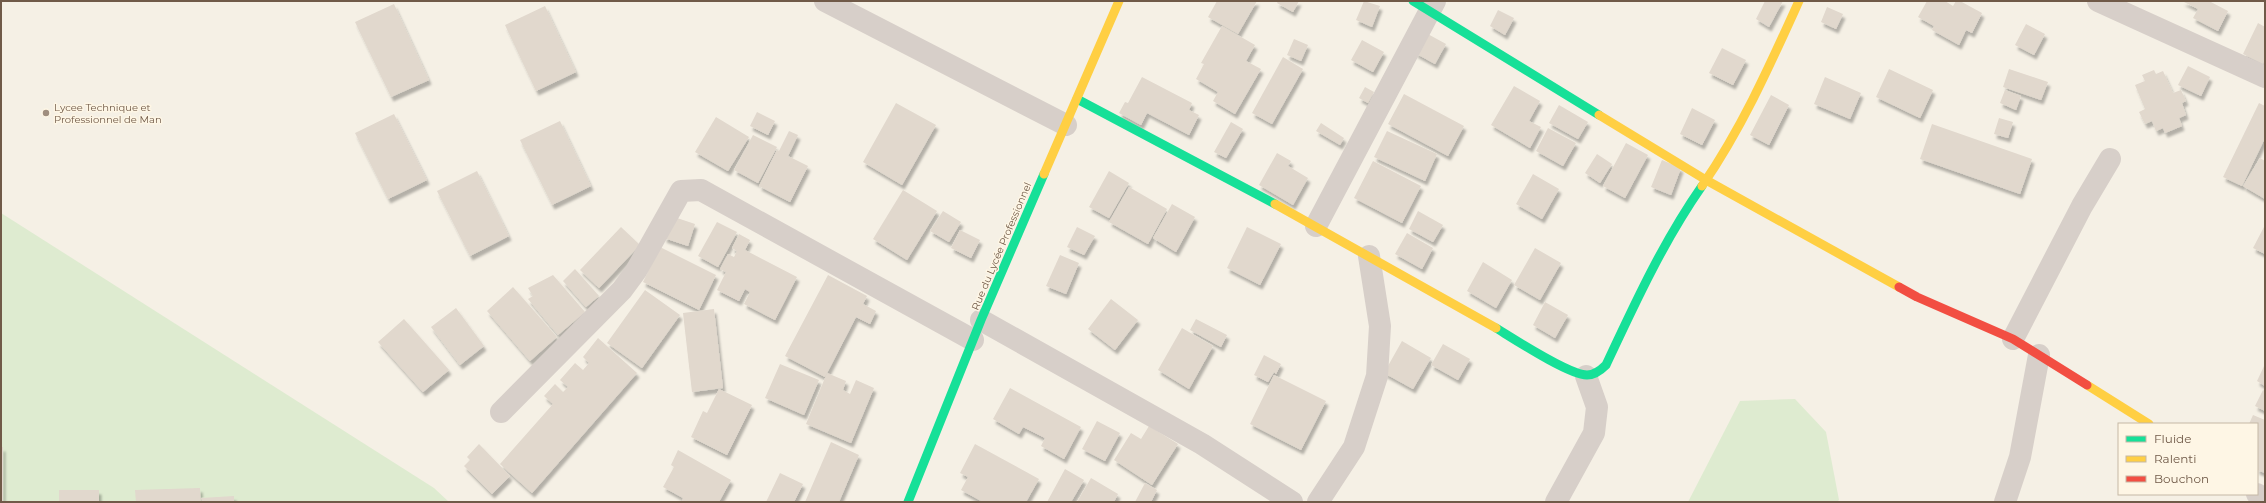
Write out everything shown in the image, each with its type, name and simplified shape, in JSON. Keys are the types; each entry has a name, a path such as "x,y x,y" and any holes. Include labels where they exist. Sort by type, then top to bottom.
{"street":[{"path":"825,1 1066,125"},
{"name":"Rue du Lycée Professionnel","path":"908,502 981,320 1119,1"},
{"path":"1077,99 1316,226 1573,372 1586,376 1596,374 1606,365 1656,260 1680,218 1724,154 1757,91 1799,1"},
{"path":"2102,2 2265,77"},
{"path":"1316,226 1426,4 1706,180 1917,297 2013,339 2147,423"},
{"path":"2013,339 2082,206 2110,159"},
{"path":"501,412 622,290 636,271 681,191 700,190 973,340"},
{"path":"1318,502 1354,447 1377,376 1380,326 1370,256"},
{"path":"981,320 1202,444 1292,502"},
{"path":"2005,502 2020,457 2039,355"},
{"path":"1556,502 1594,433 1597,407 1586,376"}],"green space":[{"path":"1,213 434,488 449,502 1,502"},
{"path":"1795,399 1826,432 1839,500 1837,502 1688,502 1740,401"}],"building":[{"path":"1217,1 1257,1 1238,34 1208,17"},
{"path":"1278,1 1299,1 1293,12 1277,3"},
{"path":"1364,1 1380,6 1372,27 1356,20"},
{"path":"1765,1 1783,1 1769,27 1756,19"},
{"path":"1927,1 1945,1 1953,6 1956,1 1960,1 1982,13 1972,33 1966,30 1959,45 1932,30 1934,26 1918,17"},
{"path":"2182,1 2209,1 2228,11 2218,31 2193,18 2198,9"},
{"path":"394,4 429,80 391,97 355,22"},
{"path":"545,6 576,72 536,91 505,25"},
{"path":"1827,7 1843,14 1836,29 1821,22"},
{"path":"1498,10 1514,18 1505,35 1490,26"},
{"path":"2258,23 2265,27 2265,60 2263,64 2243,54"},
{"path":"2026,24 2045,34 2034,55 2015,45"},
{"path":"1222,26 1255,45 1246,61 1261,69 1235,114 1213,101 1218,92 1196,79 1204,64 1201,63"},
{"path":"1426,33 1446,44 1435,64 1415,53"},
{"path":"1294,39 1308,45 1301,61 1287,55"},
{"path":"1362,40 1384,52 1373,72 1351,60"},
{"path":"1722,48 1746,60 1733,85 1709,73"},
{"path":"1283,57 1303,69 1272,124 1252,113"},
{"path":"2188,66 2210,77 2201,96 2178,85"},
{"path":"1889,69 1933,90 1920,118 1876,97"},
{"path":"2009,69 2048,82 2041,100 2003,87"},
{"path":"2154,70 2156,74 2163,71 2173,93 2181,90 2186,101 2182,103 2186,115 2179,118 2182,126 2165,133 2163,128 2156,131 2152,121 2145,124 2139,112 2145,109 2135,85 2145,81 2142,75"},
{"path":"1142,77 1192,103 1189,110 1199,115 1189,135 1147,113 1141,125 1119,113 1125,102 1128,103"},
{"path":"1825,77 1861,93 1850,119 1814,104"},
{"path":"1514,86 1540,101 1529,121 1541,127 1530,148 1491,125"},
{"path":"1365,87 1374,92 1368,103 1359,98"},
{"path":"2005,90 2021,96 2016,110 2000,103"},
{"path":"1404,94 1464,126 1448,156 1388,124"},
{"path":"1771,95 1789,105 1769,145 1750,135"},
{"path":"896,103 936,125 902,185 863,162"},
{"path":"2259,103 2265,106 2265,138 2242,186 2223,177"},
{"path":"1559,105 1588,122 1578,139 1549,123"},
{"path":"1692,108 1715,120 1702,145 1680,134"},
{"path":"757,112 775,121 768,135 750,126"},
{"path":"394,114 427,180 388,199 355,133"},
{"path":"716,117 749,137 728,171 695,152"},
{"path":"1999,118 2013,122 2008,138 1994,134"},
{"path":"560,121 591,186 552,205 520,140"},
{"path":"1231,122 1243,129 1226,158 1214,152"},
{"path":"1321,123 1344,138 1340,145 1316,131"},
{"path":"1932,124 2032,159 2020,194 1920,159"},
{"path":"1548,128 1576,143 1563,166 1536,151"},
{"path":"789,131 798,135 788,156 808,166 790,202 759,186 777,150 779,151"},
{"path":"1387,131 1437,154 1425,181 1374,157"},
{"path":"753,135 777,147 758,183 734,170"},
{"path":"1626,143 1648,155 1625,198 1603,186"},
{"path":"1277,153 1291,161 1288,166 1308,178 1293,205 1259,185"},
{"path":"1597,154 1612,164 1600,183 1585,173"},
{"path":"2260,158 2265,161 2265,199 2243,186"},
{"path":"1662,160 1681,168 1671,195 1651,187"},
{"path":"1373,161 1421,186 1402,223 1354,198"},
{"path":"477,171 509,236 470,256 437,191"},
{"path":"1109,171 1129,183 1109,218 1089,207"},
{"path":"1533,174 1559,189 1542,219 1516,204"},
{"path":"1129,187 1167,209 1148,244 1109,222"},
{"path":"903,190 937,211 907,260 873,239"},
{"path":"1172,204 1195,217 1176,252 1153,238"},
{"path":"943,211 961,222 949,242 930,231"},
{"path":"1418,211 1443,225 1433,242 1409,229"},
{"path":"671,216 695,224 688,246 664,238"},
{"path":"717,222 737,232 718,267 698,256"},
{"path":"2265,225 2265,254 2253,248"},
{"path":"621,227 640,245 599,288 580,270"},
{"path":"1077,227 1095,236 1084,255 1067,247"},
{"path":"1247,227 1281,244 1260,285 1227,268"},
{"path":"960,230 980,240 971,258 951,248"},
{"path":"1407,233 1433,248 1422,269 1395,254"},
{"path":"739,234 750,240 745,250 797,277 775,320 744,304 750,292 745,289 739,301 717,290 726,272 720,269 728,254 734,257 737,251 732,248"},
{"path":"660,247 716,275 699,310 643,282"},
{"path":"1535,248 1561,263 1540,300 1514,285"},
{"path":"1060,255 1079,263 1066,294 1046,286"},
{"path":"1483,262 1512,280 1496,308 1467,291"},
{"path":"575,269 599,296 586,307 563,281"},
{"path":"553,275 585,312 558,335 528,299 533,296 528,288"},
{"path":"828,275 867,296 863,304 876,311 870,324 856,317 825,377 785,356"},
{"path":"513,287 557,337 530,361 487,311"},
{"path":"645,290 680,315 642,368 607,343"},
{"path":"1111,299 1138,320 1115,350 1088,329"},
{"path":"1545,302 1568,315 1555,338 1533,325"},
{"path":"456,308 484,346 460,365 431,327"},
{"path":"714,309 723,388 692,392 683,313"},
{"path":"404,319 449,370 423,392 378,342"},
{"path":"1196,319 1227,335 1221,347 1190,330"},
{"path":"1182,328 1213,346 1189,389 1158,370"},
{"path":"598,338 637,373 532,493 500,464 553,404 544,396 555,384 563,392 568,387 560,380 575,363 583,370 589,363 583,357"},
{"path":"1402,341 1431,358 1413,389 1384,373"},
{"path":"1443,344 1470,359 1458,380 1431,365"},
{"path":"1264,355 1281,364 1276,374 1274,372 1268,382 1254,375"},
{"path":"780,364 819,380 804,415 765,398"},
{"path":"2265,364 2265,386 2257,381"},
{"path":"827,373 846,381 843,390 850,394 856,380 874,388 851,443 806,424"},
{"path":"1274,375 1326,401 1301,450 1250,424"},
{"path":"1010,388 1081,427 1064,459 1041,446 1045,438 1023,427 1019,434 993,419"},
{"path":"719,389 752,405 727,455 691,437 703,411 707,413"},
{"path":"2263,390 2265,391 2265,411 2255,406"},
{"path":"2253,415 2265,420 2265,473 2258,470 2258,423 2249,423"},
{"path":"1097,421 1120,433 1105,461 1082,449"},
{"path":"1149,426 1178,444 1152,485 1114,460 1131,433 1141,439"},
{"path":"831,442 859,455 839,502 805,502"},
{"path":"479,444 510,476 492,494 464,466 470,460 467,457"},
{"path":"975,444 1039,479 1026,502 983,502 961,490 968,477 960,473"},
{"path":"1,447 3,447 3,502 1,502"},
{"path":"678,450 731,480 719,502 682,502 683,498 663,487 674,467 671,465"},
{"path":"1065,469 1084,480 1071,502 1047,502"},
{"path":"780,473 803,484 794,502 766,502"},
{"path":"1091,478 1118,494 1114,502 1077,502"},
{"path":"1145,483 1157,490 1151,502 1135,502"},
{"path":"200,488 201,502 136,502 135,490"},
{"path":"59,490 99,490 99,502 59,502"},
{"path":"234,496 234,502 202,502 201,498"}],"traffic: fast":[{"path":"1413,1 1599,115"},
{"path":"1077,99 1275,204"},
{"path":"908,502 981,320 1044,174"},
{"path":"1496,328 1542,356 1568,369 1587,375 1593,374 1600,370 1606,365 1662,251 1702,186"}],"traffic: slow":[{"path":"1044,174 1119,1"},
{"path":"1702,186 1743,119 1799,1"},
{"path":"1599,115 1706,180 1899,287"},
{"path":"1275,204 1496,328"},
{"path":"2087,385 2147,423"}],"traffic: jam":[{"path":"1899,287 1917,297 2013,339 2087,385"}],"place":[{"name":"Lycee Technique et Professionnel de Man","path":"46,113"}]}
